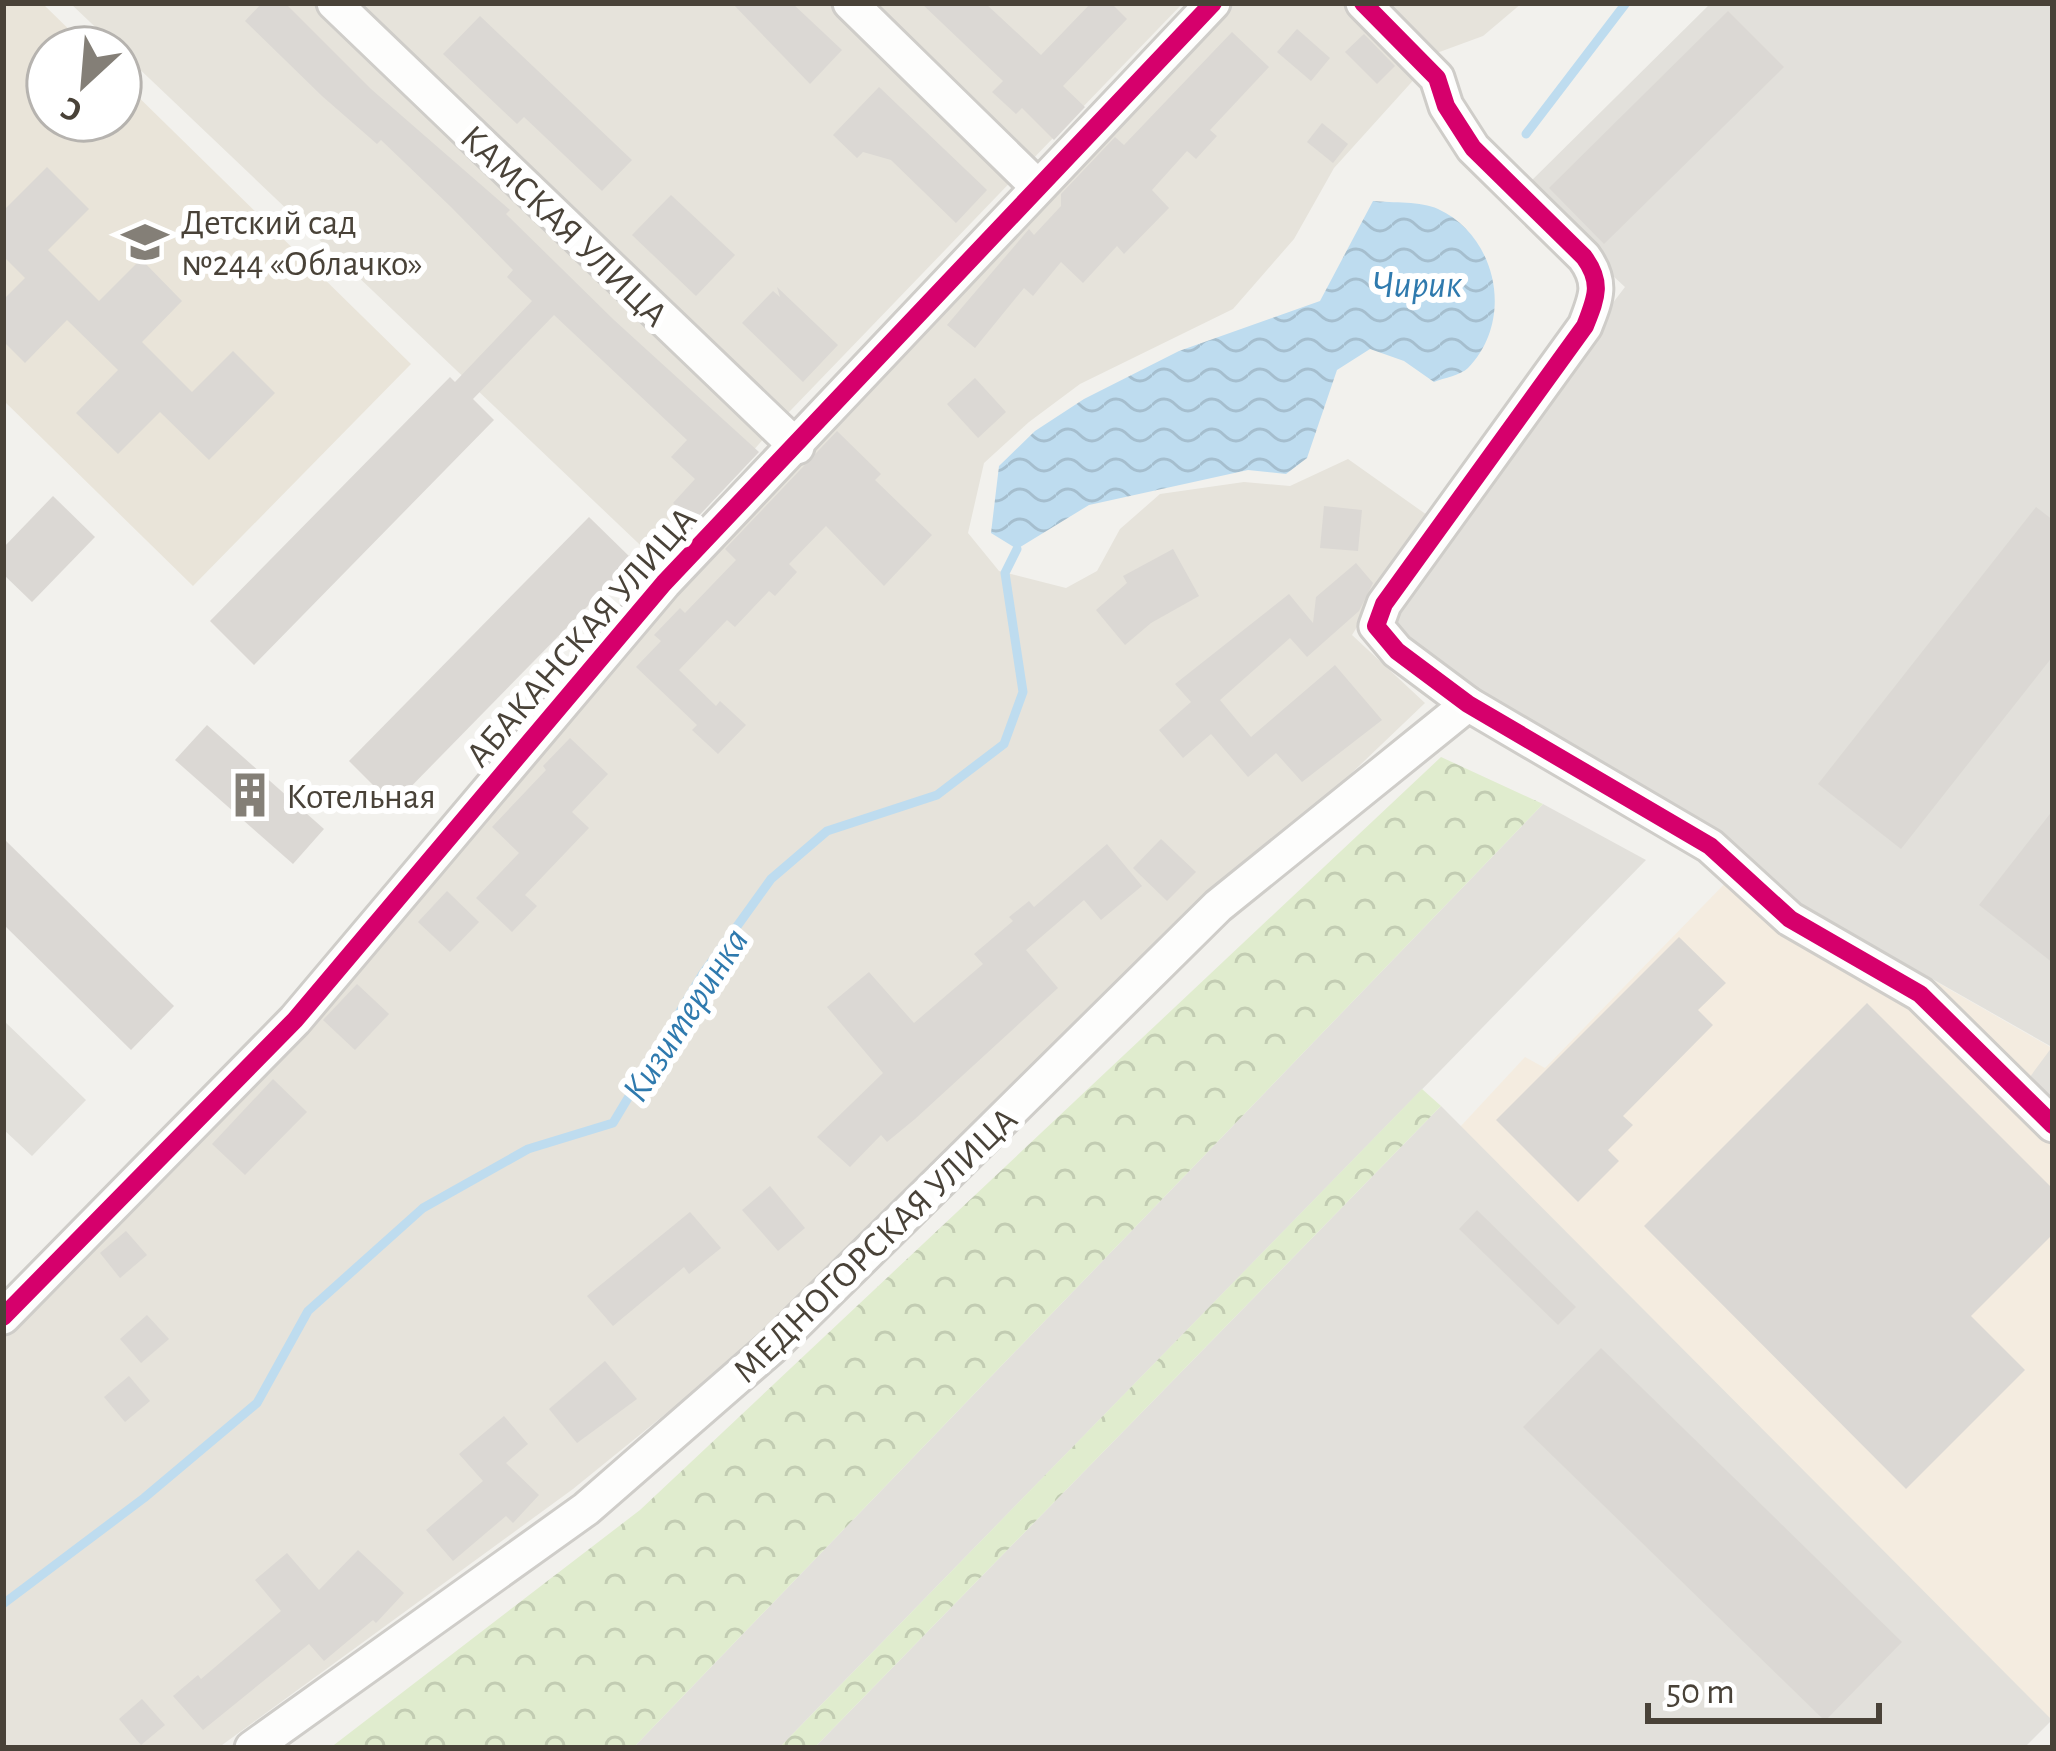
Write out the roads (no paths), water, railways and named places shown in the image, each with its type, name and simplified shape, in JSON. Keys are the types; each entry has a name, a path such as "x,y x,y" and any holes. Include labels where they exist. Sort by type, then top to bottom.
{"street":[{"name":"КАМСКАЯ УЛИЦА","path":"334,3 796,447"},
{"path":"850,3 1038,187"},
{"name":"АБАКАНСКАЯ УЛИЦА","path":"3,1317 295,1020 664,583 1213,3"},
{"path":"1363,3 1437,78 1447,106 1473,148 1584,257 1595,273 1599,291 1585,326 1384,604 1376,626 1396,651 1468,704 1710,846 1790,919 1920,994 2053,1125"},
{"name":"МЕДНОГОРСКАЯ УЛИЦА","path":"251,1748 586,1510 772,1347 1218,906 1468,704"}],"water":[{"name":"Чирик","path":"1373,201 1438,209 1474,238 1486,259 1495,304 1483,348 1468,368 1434,382 1404,361 1370,349 1337,370 1307,458 1286,474 1248,470 1089,505 1017,549 991,533 999,466 1035,431 1084,399 1179,351 1320,301"}],"waterway":[{"name":"Кизитеринка","path":"1526,134 1626,3"},
{"name":"Кизитеринка","path":"3,1604 144,1498 257,1403 308,1311 423,1208 528,1149 613,1123 702,975 771,879 827,831 937,795 1004,744 1023,692 1005,573 1017,549"}],"place":[{"name":"Детский сад №244 «Облачко»","path":"145,242"},
{"name":"Котельная","path":"250,795"}]}
